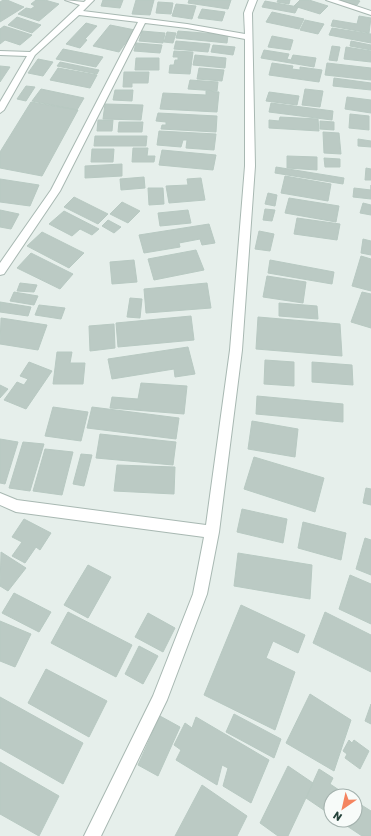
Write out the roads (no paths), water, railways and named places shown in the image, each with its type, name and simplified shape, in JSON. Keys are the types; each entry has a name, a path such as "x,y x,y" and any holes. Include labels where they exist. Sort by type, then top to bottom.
{"street":[{"path":"69,0 87,2"},
{"path":"92,836 159,700 200,594 212,532 237,342 250,166 248,13 253,0"},
{"path":"330,0 371,13"},
{"path":"0,110 32,54 87,2"},
{"path":"76,12 249,37"},
{"path":"0,271 55,191 142,21"},
{"path":"0,53 32,54"},
{"path":"0,499 16,506 212,532"}]}
